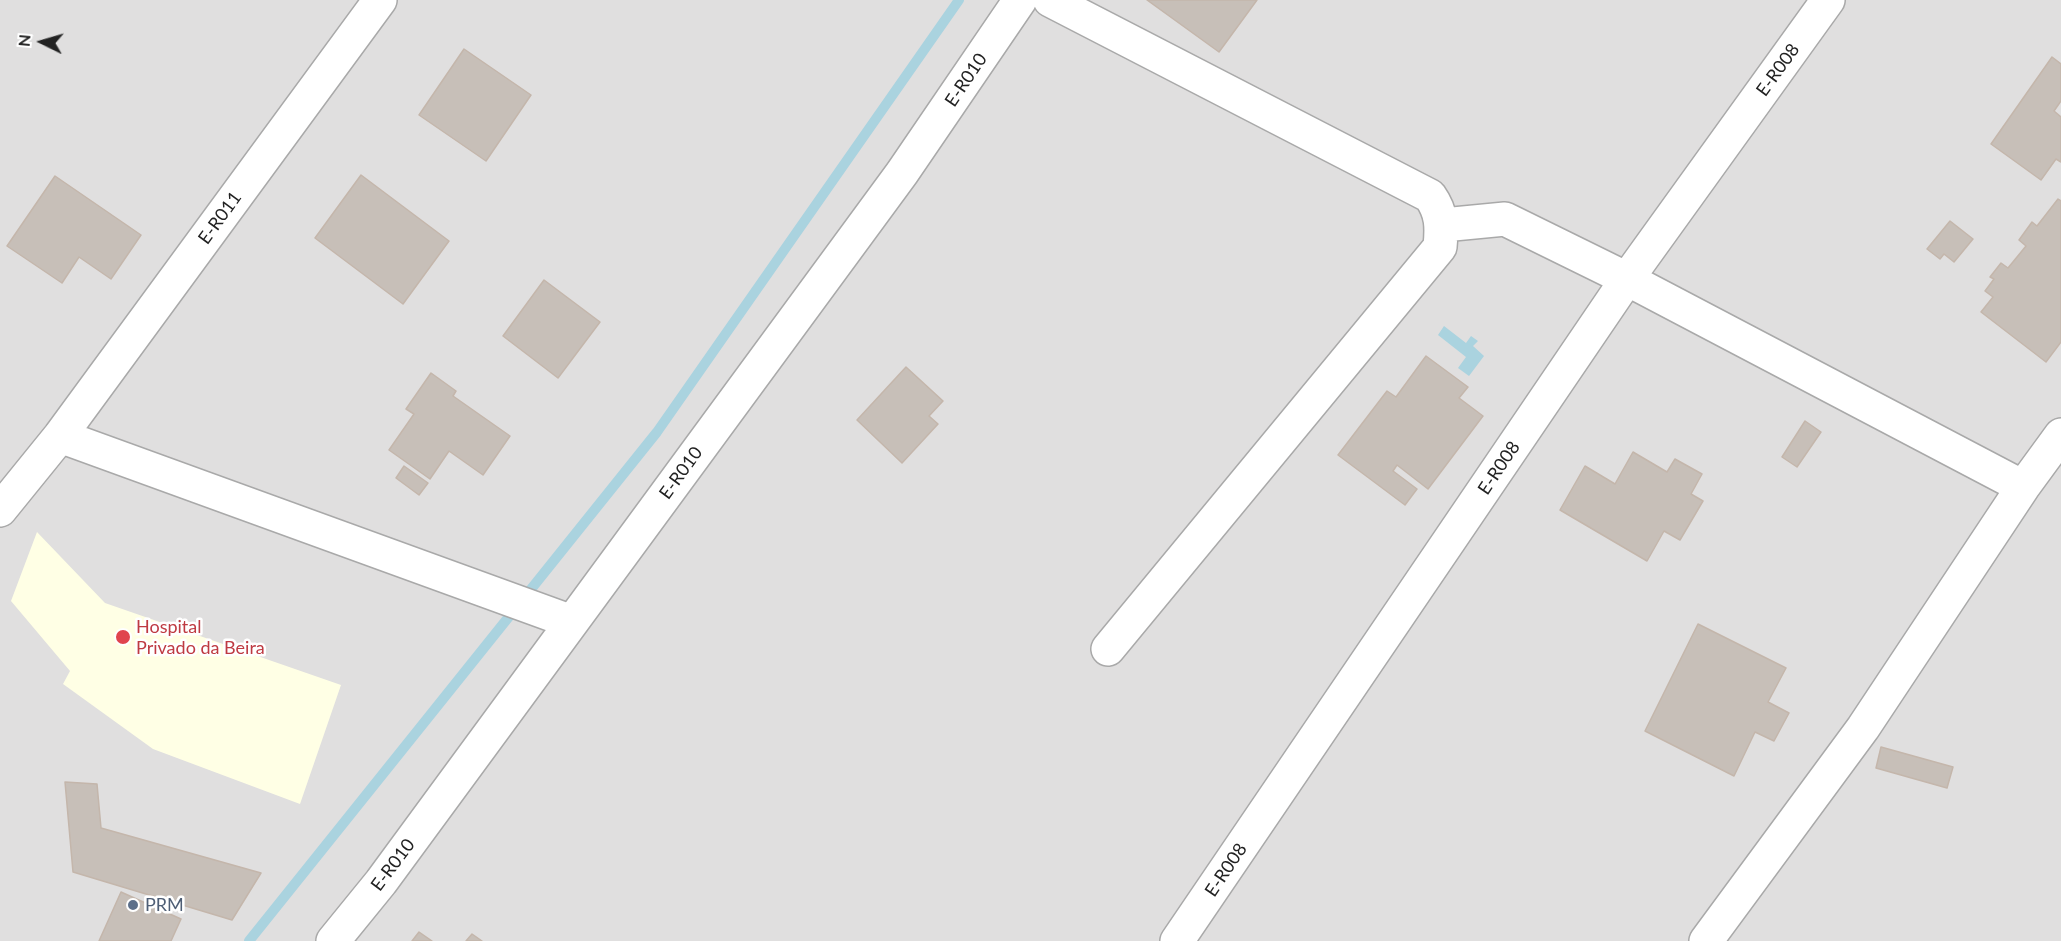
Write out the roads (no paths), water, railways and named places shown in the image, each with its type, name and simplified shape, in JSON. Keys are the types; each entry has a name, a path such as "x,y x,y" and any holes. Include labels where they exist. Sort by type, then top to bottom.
{"street":[{"name":"E-R011","path":"0,510 60,436 380,0"},
{"name":"E-R010","path":"333,941 381,882 902,172 1020,0"},
{"path":"1050,0 1430,196 1437,207 1443,225 1440,247 1108,649"},
{"name":"E-R008","path":"1177,941 1627,279 1828,0"},
{"path":"1443,225 1505,219 1627,279 2023,487"},
{"path":"1706,941 1863,728 2023,487 2061,435"},
{"path":"60,436 572,622"}],"water":[{"path":"1444,326 1466,343 1471,336 1478,341 1473,346 1484,356 1469,376 1458,368 1466,357 1438,335"}],"waterway":[{"path":"249,941 657,432 959,0"}],"place":[{"name":"Hospital Privado da Beira","path":"123,637"},
{"name":"PRM","path":"133,905"}]}
